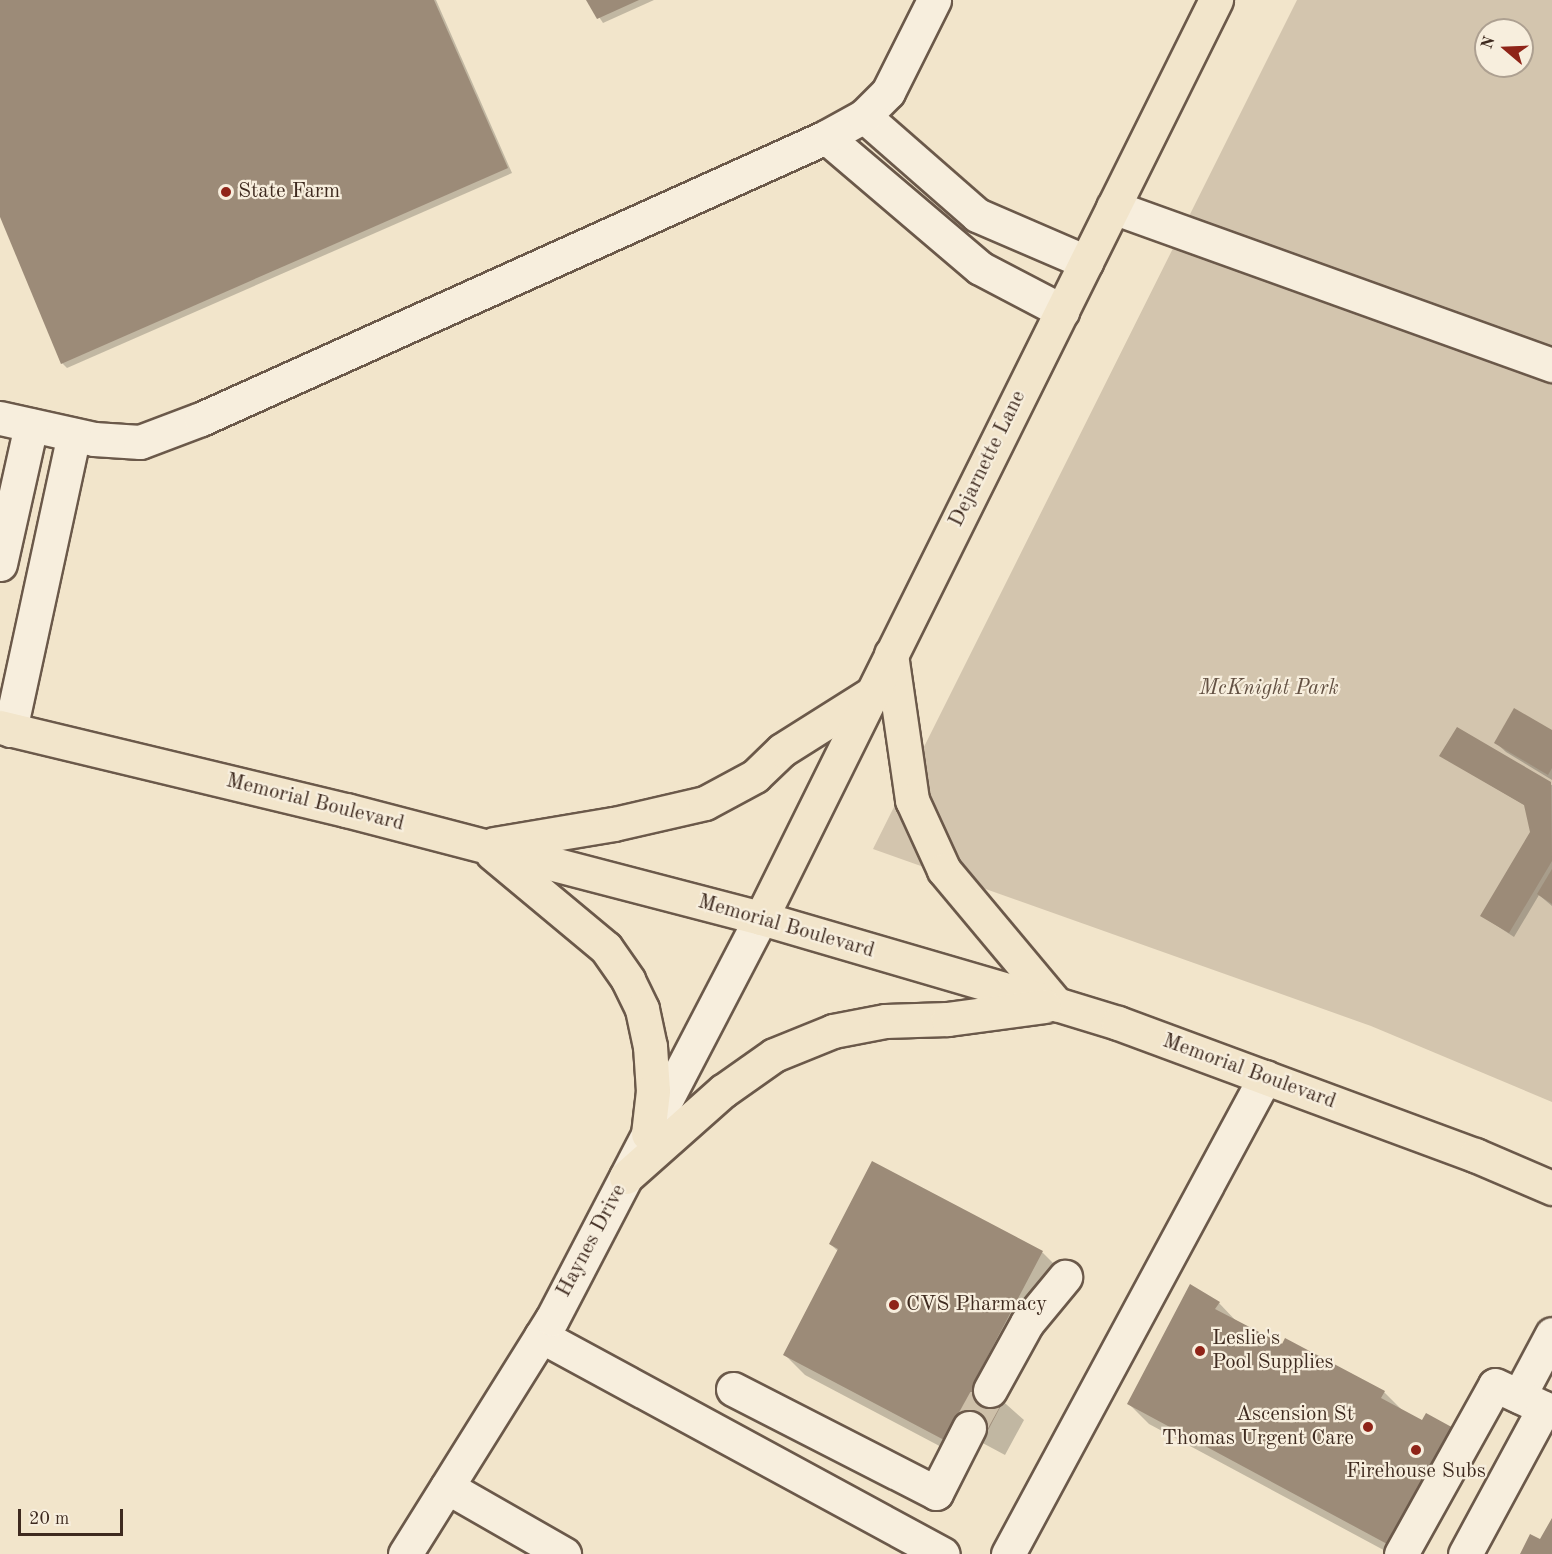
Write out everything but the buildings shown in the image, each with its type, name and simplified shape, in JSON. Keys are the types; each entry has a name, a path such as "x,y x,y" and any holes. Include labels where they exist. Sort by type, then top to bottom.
{"main road":[{"name":"Dejarnette Lane","path":"761,918 1216,0"},
{"path":"891,654 912,801 944,870 1056,1004"},
{"path":"484,846 614,824 705,803 755,776 782,750 872,694"},
{"name":"Memorial Boulevard","path":"5,728 346,810 761,918 1056,1004 1118,1023 1265,1077 1475,1155 1552,1188"},
{"path":"484,846 606,948 628,980 642,1009 650,1046 653,1091 648,1134"},
{"path":"626,1177 723,1091 765,1061 834,1030 885,1021 948,1020 1056,1004"}],"street":[{"path":"0,564 16,421 94,439 140,442 201,419 826,137 864,116 888,92 934,0"},
{"path":"864,116 977,215 1086,262"},
{"path":"826,137 980,268 1062,311"},
{"path":"1113,207 1552,365"},
{"path":"5,728 74,435"},
{"name":"Haynes Drive","path":"405,1554 541,1336 761,918"},
{"path":"1008,1554 1265,1077"},
{"path":"990,1390 1027,1323 1065,1277"},
{"path":"1519,1396 1552,1334"},
{"path":"541,1336 944,1554"},
{"path":"1401,1554 1496,1384 1544,1408 1465,1554"},
{"path":"733,1389 936,1493 969,1428"},
{"path":"447,1487 564,1554"}],"green space":[{"name":"McKnight Park","path":"1297,0 1552,0 1552,1102 1371,1026 873,849"}],"tunnel":[{"path":"969,1428 990,1390"}],"place":[{"name":"State Farm","path":"226,192"},
{"name":"CVS Pharmacy","path":"894,1305"},
{"name":"Leslie's Pool Supplies","path":"1200,1351"},
{"name":"Ascension St Thomas Urgent Care","path":"1368,1427"},
{"name":"Firehouse Subs","path":"1416,1450"}]}
